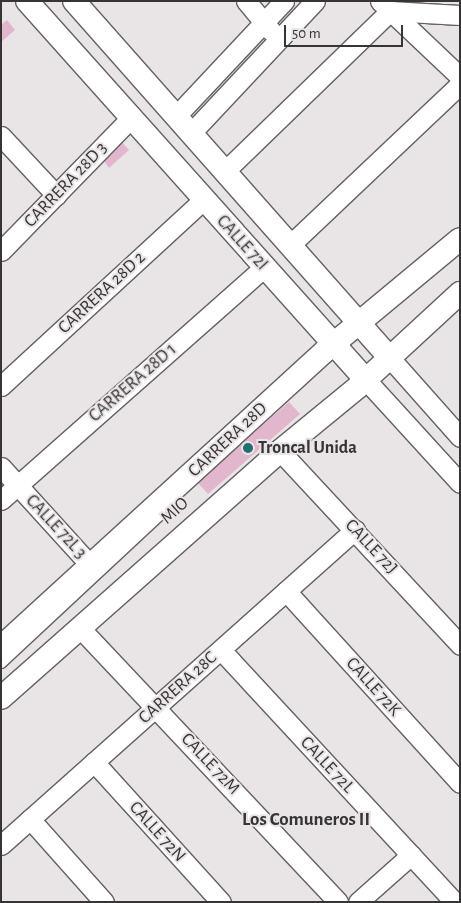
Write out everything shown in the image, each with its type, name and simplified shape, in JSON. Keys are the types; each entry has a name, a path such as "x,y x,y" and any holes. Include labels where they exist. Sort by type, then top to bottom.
{"street":[{"name":"CALLE 72I","path":"27,1 52,33 460,484"},
{"path":"246,1 278,40"},
{"path":"176,116 284,1"},
{"path":"191,133 315,1"},
{"name":"CALLE 72I","path":"75,2 460,437"},
{"path":"52,33 75,2"},
{"path":"385,6 460,77"},
{"path":"225,171 385,6 418,6 460,15"},
{"path":"290,245 460,84"},
{"name":"CARRERA 28D 3","path":"1,251 130,119"},
{"path":"1,136 56,195"},
{"name":"CARRERA 28D 2","path":"1,386 203,200"},
{"name":"CARRERA 28D","path":"1,647 460,239"},
{"name":"CARRERA 28D 1","path":"1,500 264,267"},
{"path":"1,698 387,354 460,293"},
{"name":"CALLE 72J","path":"280,451 460,645"},
{"name":"CALLE 72L 3","path":"1,467 92,566"},
{"name":"CARRERA 28C","path":"1,845 355,530"},
{"name":"CALLE 72K","path":"286,591 460,783"},
{"name":"CALLE 72M","path":"80,628 338,902"},
{"name":"CALLE 72L","path":"220,650 454,902"},
{"name":"CALLE 72N","path":"94,762 221,902"},
{"path":"30,819 104,902"},
{"path":"358,902 411,855"}],"lane":[{"path":"362,326 460,252"},
{"path":"387,354 460,280"},
{"name":"MIO","path":"1,663 140,537 223,452 337,348"},
{"name":"MIO","path":"1,688 363,376"}],"building":[{"path":"7,20 15,30 1,42 1,25"},
{"path":"119,139 129,150 109,168 101,157"},
{"name":"Troncal Unida","path":"289,402 300,414 208,494 197,482"}],"place":[{"name":"Troncal Unida","path":"248,448"}],"district":[{"name":"Los Comuneros II","path":"306,820"}]}
